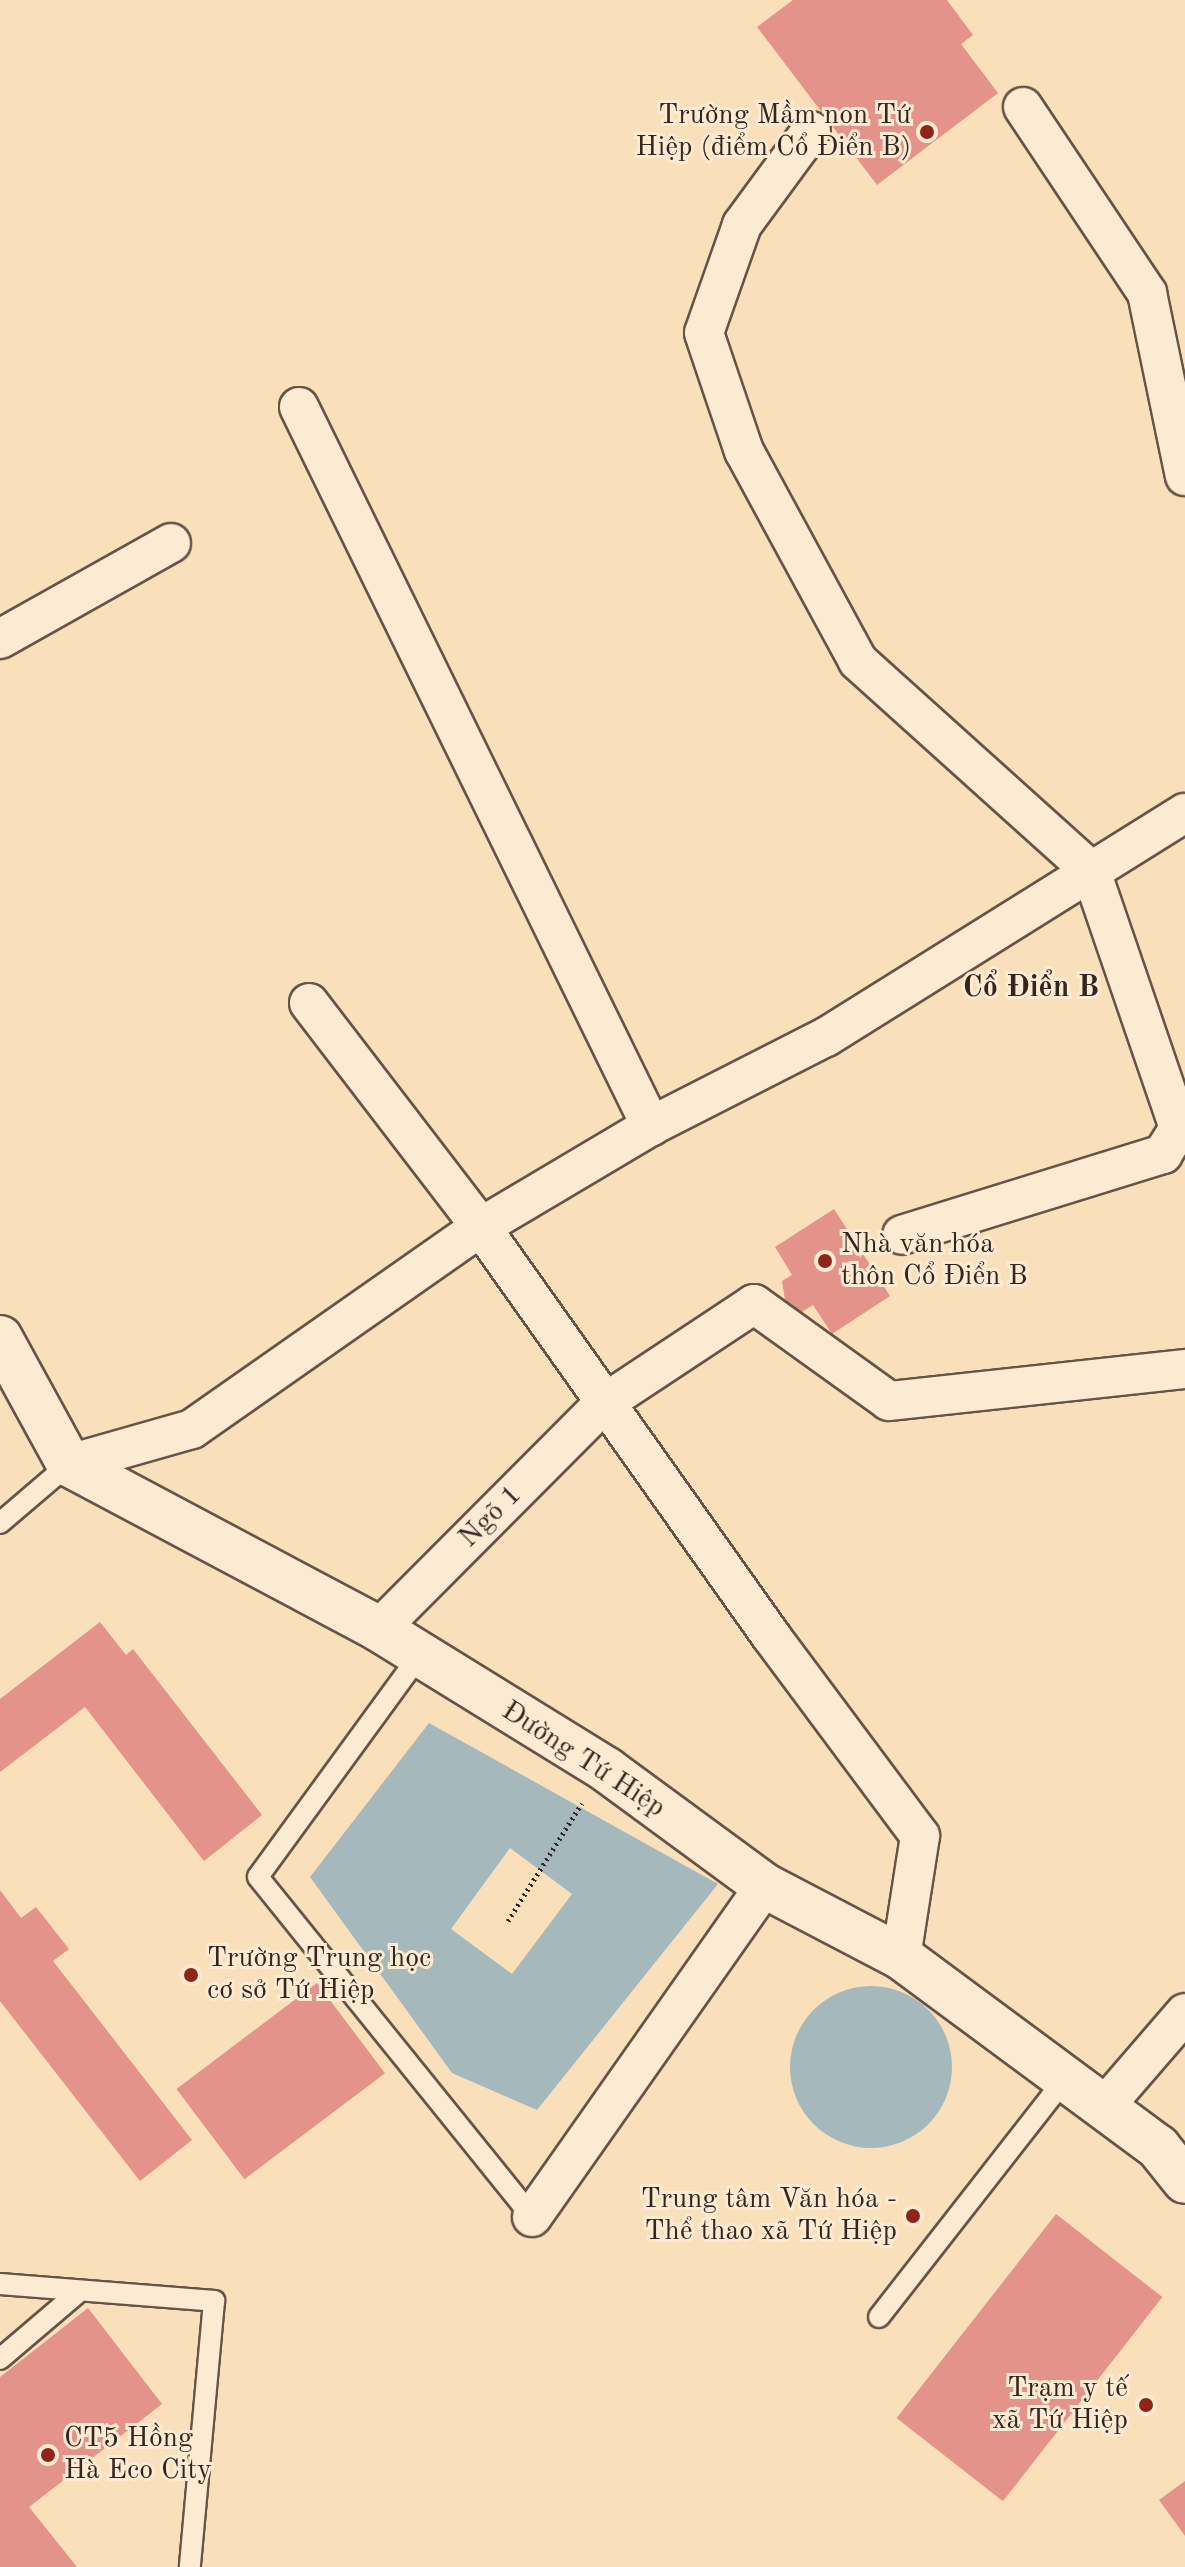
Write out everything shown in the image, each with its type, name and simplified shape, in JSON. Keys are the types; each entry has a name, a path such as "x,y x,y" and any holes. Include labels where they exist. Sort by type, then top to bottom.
{"street":[{"path":"1023,107 1147,293 1185,476"},
{"path":"811,131 742,225 704,333 744,451 858,661 1091,871 1179,1128 1163,1154 902,1235"},
{"path":"299,407 651,1126"},
{"path":"0,639 171,543"},
{"path":"0,1338 69,1464 192,1429 481,1227 651,1126 826,1037 1185,813"},
{"path":"309,1003 481,1227 603,1404 920,1836 901,1957"},
{"name":"Ngõ 1","path":"379,1629 603,1404 754,1304 889,1401 1185,1369"},
{"name":"Đường Tứ Hiệp","path":"69,1464 379,1629 607,1770 765,1886 901,1957 1067,2076 1158,2147 1185,2181"},
{"path":"532,2217 765,1886"},
{"path":"1104,2107 1185,2013"}],"lane":[{"path":"0,1523 69,1464"},
{"path":"419,1656 258,1877 532,2217"},
{"path":"879,2317 1067,2076"},
{"path":"0,2284 214,2301 190,2567"},
{"path":"0,2359 80,2291"}],"path":[{"path":"508,1921 586,1797"}],"shaded area":[{"path":"429,1723 718,1884 537,2110 452,2073 310,1877","holes":["510,1848 572,1894 512,1974 451,1929"]},
{"path":"871,1986 902,1992 929,2009 946,2036 952,2067 946,2098 929,2125 902,2142 871,2148 840,2142 813,2125 796,2098 790,2067 796,2036 813,2009 840,1992"}],"building":[{"path":"793,0 947,0 973,35 961,44 998,93 877,185 757,27"},
{"name":"Nhà văn hóa thôn Cổ Điển B","path":"834,1209 890,1296 832,1334 813,1305 800,1313 785,1300 782,1281 792,1275 775,1247"},
{"path":"100,1622 126,1655 133,1649 262,1815 204,1861 85,1707 0,1772 0,1699"},
{"path":"0,1890 21,1918 36,1907 69,1949 53,1961 192,2140 140,2181 0,2001"},
{"path":"317,1983 385,2073 244,2179 176,2089"},
{"path":"1056,2214 1162,2297 1003,2501 897,2418"},
{"name":"CT5 Hồng Hà Eco City","path":"88,2308 162,2404 29,2507 77,2567 0,2567 0,2377"},
{"path":"1185,2481 1185,2536 1159,2500"}],"place":[{"name":"Trường Mầm non Tứ Hiệp (điểm Cổ Điển B)","path":"927,132"},
{"name":"Nhà văn hóa thôn Cổ Điển B","path":"825,1261"},
{"name":"Trường Trung học cơ sở Tứ Hiệp","path":"191,1975"},
{"name":"Trung tâm Văn hóa - Thể thao xã Tứ Hiệp","path":"913,2216"},
{"name":"Trạm y tế xã Tứ Hiệp","path":"1146,2405"},
{"name":"CT5 Hồng Hà Eco City","path":"48,2455"}],"district":[{"name":"Cổ Điển B","path":"1031,988"}]}
